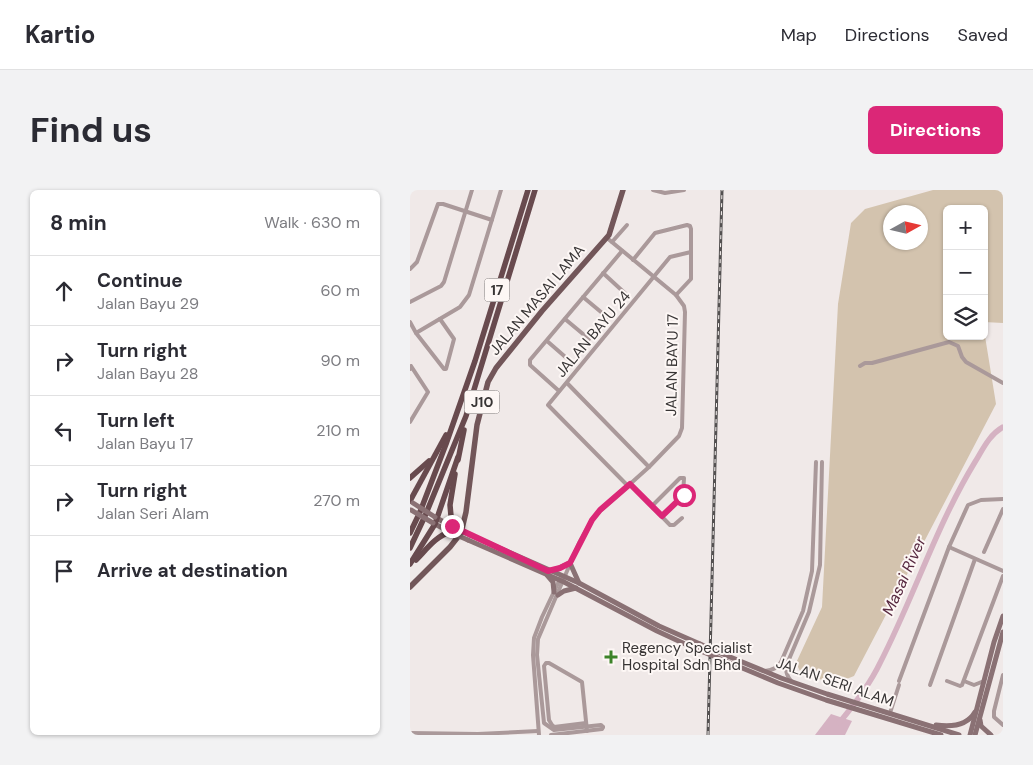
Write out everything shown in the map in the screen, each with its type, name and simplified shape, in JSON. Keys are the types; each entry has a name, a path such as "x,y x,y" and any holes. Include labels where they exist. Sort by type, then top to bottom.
{"highway":[{"name":"17","path":"410,533 420,512 475,361 528,190"},
{"name":"17","path":"410,548 466,416 535,190"},
{"path":"410,565 433,542 452,530 450,505 466,416"},
{"path":"411,502 453,420"},
{"path":"410,478 425,466 440,446"},
{"path":"410,565 435,521 458,456"}],"main road":[{"name":"JALAN MASAI LAMA","path":"410,587 450,547 461,533 466,512 477,425 488,382 496,368 542,311 606,238 611,230 623,190"},
{"path":"411,502 435,521"},
{"path":"410,510 435,521"},
{"name":"JALAN SERI ALAM","path":"435,521 469,538 563,578 657,631 846,703"},
{"path":"570,563 578,586 556,593 548,573 570,563"},
{"path":"975,735 984,681 1003,616"},
{"path":"970,735 1003,632"},
{"name":"JALAN SERI ALAM","path":"717,654 778,683 923,727 959,735"},
{"name":"JALAN SERI ALAM","path":"859,707 890,713 941,735"},
{"path":"923,727 962,723 979,708"},
{"path":"979,708 980,722 991,735"},
{"path":"923,727 934,735"}],"street":[{"path":"410,302 441,286 444,282 472,190"},
{"path":"416,333 460,307 469,295 502,190"},
{"path":"653,190 665,193 684,190"},
{"path":"410,269 417,262 437,206 443,204 492,220"},
{"path":"612,242 627,225"},
{"path":"633,260 655,233 687,225 690,226 691,279 676,295"},
{"name":"JALAN BAYU 17","path":"556,593 592,520 600,510 649,467 679,436 682,428 684,306 676,295 606,238"},
{"path":"559,391 529,363 622,250"},
{"name":"JALAN BAYU 24","path":"629,485 548,404 670,257 691,252"},
{"path":"603,273 628,296"},
{"path":"583,297 607,317"},
{"path":"410,322 444,370 454,339 440,319"},
{"path":"565,319 589,339"},
{"path":"547,341 570,362"},
{"path":"860,366 865,363 872,363 949,342 958,346 966,362 1003,383"},
{"path":"410,422 428,394 428,390 411,368"},
{"path":"567,383 649,467"},
{"path":"765,671 778,667 803,611 812,571 816,462"},
{"path":"792,682 785,670 809,612 820,565 822,462"},
{"path":"652,506 680,478 684,478 683,496 662,516"},
{"path":"629,485 672,526 682,518"},
{"path":"890,713 899,683 949,547 968,505 981,500 1003,499"},
{"path":"984,552 1003,509"},
{"path":"949,547 1003,571"},
{"path":"930,685 975,559"},
{"path":"947,682 962,685 1003,576"},
{"path":"556,593 538,639 537,655 543,722 548,727 550,735 587,727"},
{"path":"538,732 533,655 534,638 556,593"},
{"path":"546,663 582,682 587,727 554,727 552,725 549,720 548,710 544,666 546,663"},
{"path":"1003,675 994,711 994,717 1003,724"},
{"path":"964,681 974,685 984,681"},
{"path":"541,700 544,708 548,710"},
{"path":"538,732 542,726 554,730 587,727"},
{"path":"410,734 538,732"}],"shaded area":[{"path":"933,190 1003,190 1003,323 988,322 988,205 943,205 943,340 986,340 996,404 854,676 834,684 801,673 796,663 822,607 838,304 851,223 865,209"},
{"path":"831,714 852,721 845,735 815,735"}],"waterway":[{"name":"Masai River","path":"839,723 876,671 961,486 987,443 1003,427"}],"railway":[{"path":"708,735 722,190"}],"place":[{"name":"Regency Specialist Hospital Sdn Bhd","path":"611,657"}],"route":[{"path":"452,526 548,571 570,563 592,520 600,510 630,484 662,516 684,495"}]}
